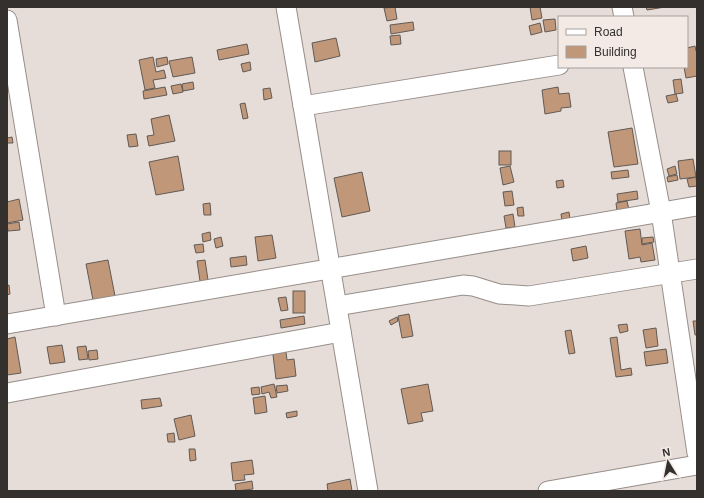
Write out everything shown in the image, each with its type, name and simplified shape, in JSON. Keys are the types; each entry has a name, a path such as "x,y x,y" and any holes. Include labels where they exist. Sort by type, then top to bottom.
{"street":[{"path":"286,7 368,491"},
{"path":"7,20 56,316"},
{"path":"303,106 558,65"},
{"path":"633,68 661,212 670,274 691,373 697,453"},
{"path":"7,324 697,206"},
{"path":"337,306 463,285 473,286 499,294 529,296 697,269"},
{"path":"7,393 341,332"},
{"path":"548,491 697,465"}],"building":[{"path":"395,7 397,19 387,21 384,8"},
{"path":"530,7 540,7 542,18 532,20"},
{"path":"646,7 665,7 647,10"},
{"path":"555,19 556,30 545,32 543,20"},
{"path":"413,22 414,30 391,34 390,25"},
{"path":"540,23 542,32 531,35 529,26"},
{"path":"400,35 401,44 391,45 390,36"},
{"path":"336,38 340,56 315,62 312,43"},
{"path":"247,44 249,54 219,60 217,50"},
{"path":"695,46 697,51 697,76 686,78 684,68 688,68 688,48"},
{"path":"153,57 156,72 164,70 166,78 153,80 155,88 145,90 139,60"},
{"path":"167,57 168,64 157,67 156,59"},
{"path":"192,57 195,73 173,77 169,61"},
{"path":"250,62 251,70 243,72 241,64"},
{"path":"681,79 683,93 675,94 673,80"},
{"path":"193,82 194,89 183,91 182,84"},
{"path":"181,84 183,92 173,94 171,86"},
{"path":"165,87 167,95 144,99 143,91"},
{"path":"558,87 559,94 569,93 571,107 561,108 561,111 545,114 542,90"},
{"path":"270,88 272,98 264,100 263,89"},
{"path":"676,94 678,101 668,103 666,96"},
{"path":"245,103 248,118 243,119 240,104"},
{"path":"169,115 175,141 149,146 147,136 154,135 151,119"},
{"path":"632,128 638,164 614,167 608,132"},
{"path":"136,134 138,146 129,147 127,135"},
{"path":"12,137 13,143 7,143 7,138"},
{"path":"499,151 511,151 511,165 499,165"},
{"path":"178,156 184,190 156,195 149,162"},
{"path":"693,159 696,177 680,179 678,161"},
{"path":"510,166 514,182 503,185 500,168"},
{"path":"675,166 677,174 669,176 667,169"},
{"path":"628,170 629,177 612,179 611,172"},
{"path":"362,172 370,211 342,217 334,178"},
{"path":"677,175 678,180 668,182 667,177"},
{"path":"696,177 697,186 689,187 687,179"},
{"path":"563,180 564,187 557,188 556,181"},
{"path":"512,191 514,205 505,206 503,192"},
{"path":"637,191 638,199 618,202 617,194"},
{"path":"19,199 23,220 7,223 7,202"},
{"path":"627,201 629,210 617,211 616,203"},
{"path":"210,203 211,215 204,215 203,204"},
{"path":"523,207 524,216 518,216 517,208"},
{"path":"569,212 570,219 562,221 561,214"},
{"path":"513,214 515,227 506,228 504,216"},
{"path":"19,222 20,230 8,231 7,224"},
{"path":"640,229 642,245 652,243 655,260 641,262 640,257 629,259 625,231"},
{"path":"210,232 211,240 203,242 202,234"},
{"path":"272,235 276,258 258,261 255,237"},
{"path":"221,237 223,246 216,248 214,239"},
{"path":"653,237 654,242 642,244 642,238"},
{"path":"203,244 204,252 196,253 194,245"},
{"path":"586,246 588,258 573,261 571,249"},
{"path":"246,256 247,265 231,267 230,258"},
{"path":"108,260 115,296 93,300 86,264"},
{"path":"205,260 208,280 200,281 197,261"},
{"path":"9,285 10,294 7,295 7,286"},
{"path":"293,291 305,291 305,313 293,313"},
{"path":"286,297 288,310 281,311 278,298"},
{"path":"409,314 413,336 402,338 398,316"},
{"path":"304,316 305,324 281,328 280,320"},
{"path":"397,317 398,321 391,325 389,321"},
{"path":"693,321 697,321 697,335 695,335"},
{"path":"627,324 628,331 620,333 618,325"},
{"path":"656,328 658,346 646,348 643,330"},
{"path":"571,330 575,353 569,354 565,331"},
{"path":"15,337 21,373 7,375 7,339"},
{"path":"617,337 621,370 631,368 632,375 616,377 610,338"},
{"path":"62,345 65,362 50,364 47,347"},
{"path":"285,345 287,360 294,359 296,376 276,379 272,347"},
{"path":"86,346 88,359 79,360 77,347"},
{"path":"666,349 668,363 646,366 644,352"},
{"path":"97,350 98,359 89,360 88,351"},
{"path":"274,384 277,397 271,398 269,392 262,394 261,387"},
{"path":"428,384 433,411 421,413 423,421 408,424 401,389"},
{"path":"287,385 288,391 277,393 276,386"},
{"path":"259,387 260,394 252,395 251,388"},
{"path":"265,396 267,412 255,414 253,398"},
{"path":"160,398 162,406 142,409 141,400"},
{"path":"297,411 297,416 287,418 286,413"},
{"path":"191,415 195,436 179,440 174,419"},
{"path":"174,433 175,442 168,442 167,434"},
{"path":"189,449 195,449 196,460 190,461"},
{"path":"252,460 254,474 244,475 245,480 233,481 231,463"},
{"path":"350,479 352,491 328,491 327,484"},
{"path":"252,481 253,489 236,491 235,484"}]}
